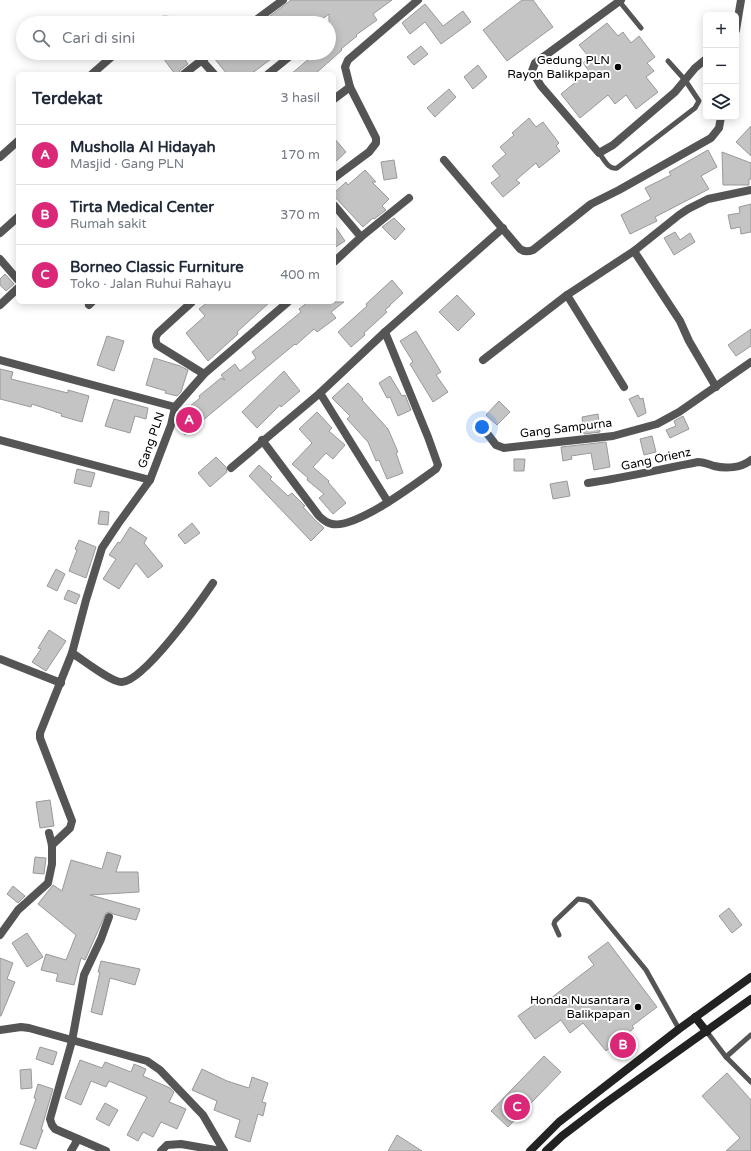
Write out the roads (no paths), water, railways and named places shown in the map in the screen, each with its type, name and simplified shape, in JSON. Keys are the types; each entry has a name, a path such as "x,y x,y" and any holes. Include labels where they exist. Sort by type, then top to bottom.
{"main road":[{"path":"530,1151 559,1122 679,1029 751,976"},
{"path":"546,1151 562,1136 604,1104 707,1032 751,999"},
{"path":"695,1017 707,1032"}],"street":[{"path":"261,16 283,0"},
{"path":"336,177 369,152 376,143 376,138 350,87 345,67 348,60 418,0"},
{"path":"620,0 535,64 532,71 541,86 599,153 613,145 675,92 695,68 703,61"},
{"path":"739,12 741,0"},
{"path":"94,72 108,60"},
{"path":"186,72 201,60 212,72"},
{"path":"270,72 285,60"},
{"path":"336,98 350,87"},
{"path":"444,160 522,251 528,252 533,250 591,204 619,190 711,138 719,128 720,120"},
{"path":"0,157 16,143"},
{"path":"483,360 567,295 634,251 679,215 708,199 751,190"},
{"path":"336,260 361,237 409,198"},
{"path":"336,207 361,237"},
{"path":"0,233 16,219"},
{"path":"231,468 262,440 320,393 385,332 503,228"},
{"path":"634,251 680,321 689,342 716,387"},
{"path":"0,259 16,278"},
{"path":"0,306 16,290"},
{"path":"567,295 624,387"},
{"path":"190,304 155,336 157,344 204,374"},
{"name":"Gang PLN","path":"1,443 150,480 171,425 175,407 204,374 286,304"},
{"path":"262,440 319,516 331,524 342,524 368,515 434,471 438,465 428,436 385,332"},
{"path":"0,360 175,407"},
{"name":"Gang Sampurna","path":"486,432 496,445 504,448 613,436 657,424 679,412 751,362"},
{"path":"320,393 388,502"},
{"name":"Gang Orienz","path":"588,483 698,462 703,462 721,468 745,465 751,460"},
{"path":"52,845 70,828 72,824 40,738 40,732 72,653 102,548 150,480"},
{"path":"72,653 114,680 122,683 129,680 159,653 183,625 213,583"},
{"path":"0,659 61,683"},
{"path":"0,935 18,910 48,882 52,864 52,845 49,833"},
{"path":"106,1151 55,1129 50,1119 72,1041 84,975 101,939 109,917"},
{"path":"0,1030 21,1027 147,1061 160,1070 203,1116 223,1151"},
{"path":"71,1151 78,1139"},
{"path":"161,1151 167,1145 181,1144 223,1151"}],"lane":[{"path":"620,0 641,28"},
{"path":"599,153 610,168 617,168 695,108 699,101 685,80 668,61"},
{"path":"559,935 554,924 555,921 578,899 590,902 646,970 679,1029"},
{"path":"707,1032 726,1057 751,1082"},
{"path":"726,1057 751,1035"}],"place":[{"name":"Gedung PLN Rayon Balikpapan","path":"618,67"},
{"name":"Musholla Al Hidayah","path":"189,420"},
{"name":"Honda Nusantara Balikpapan","path":"638,1007"},
{"name":"Tirta Medical Center","path":"623,1045"},
{"name":"Borneo Classic Furniture","path":"517,1107"}]}
